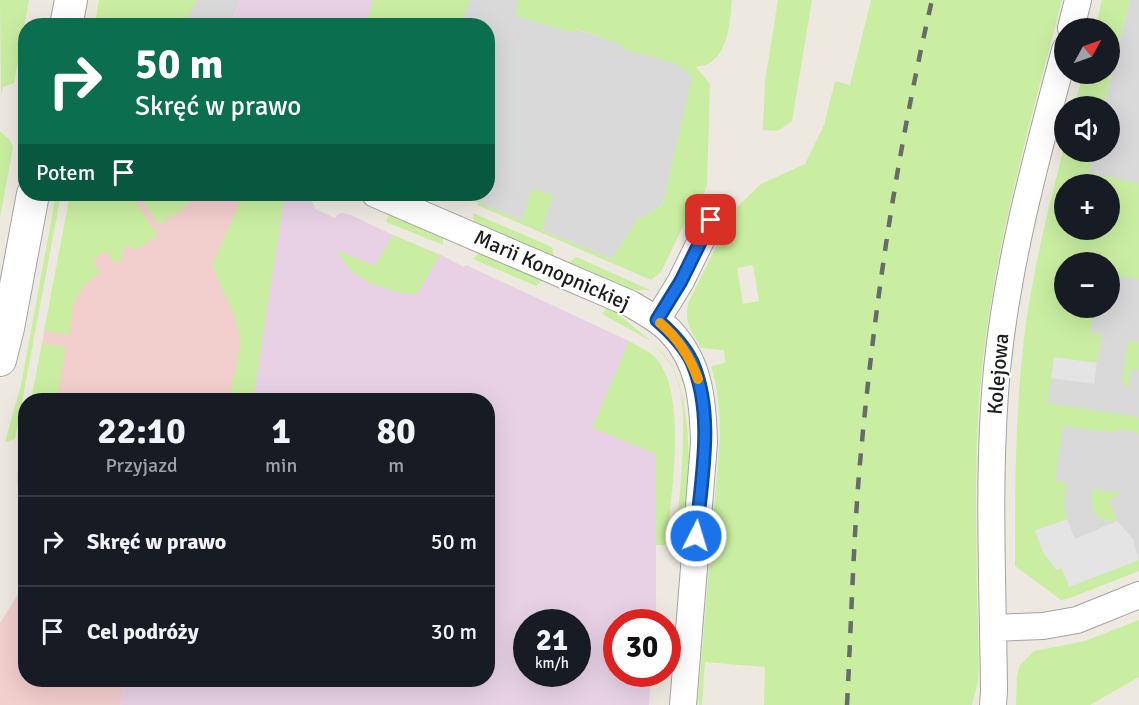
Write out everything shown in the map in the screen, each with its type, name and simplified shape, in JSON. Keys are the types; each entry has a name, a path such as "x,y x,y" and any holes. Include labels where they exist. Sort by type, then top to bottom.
{"street":[{"path":"68,18 71,0"},
{"path":"1074,18 1078,0"},
{"name":"Kolejowa","path":"993,705 993,445 1001,337 1022,219 1056,84"},
{"path":"0,360 32,201"},
{"name":"Marii Konopnickiej","path":"391,201 631,304 669,330 691,361 699,382 704,443 682,705"},
{"path":"657,320 681,281 711,220"},
{"path":"994,628 1043,626 1077,620 1139,595"}],"shaded area":[{"path":"178,0 241,0 233,18 175,18"},
{"path":"241,0 373,0 368,18 233,18"},
{"path":"373,0 521,0 517,16 571,32 575,29 696,67 663,203 644,217 639,217 612,260 474,201 495,201 495,18 368,18"},
{"path":"1130,0 1139,0 1139,561 1071,589 1027,432 1054,310 1054,318 1120,318 1120,252 1067,252 1068,246 1084,240 1120,240 1120,174 1088,172 1090,162 1120,162 1120,96 1106,96 1109,84 1120,84 1120,38"},
{"path":"72,201 284,201 254,393 36,393 44,331"},
{"path":"284,201 312,201 315,209 335,218 342,213 351,215 464,267 466,265 629,341 645,358 656,454 656,609 603,609 603,687 650,687 649,705 120,705 124,687 495,687 495,393 254,393"},
{"path":"1054,357 1097,363 1094,384 1051,378"},
{"path":"1067,519 1075,539 1117,521 1134,540 1139,560 1069,587 1062,568 1056,570 1043,552 1035,531"},
{"path":"18,594 18,687 124,687 120,705 0,705 0,623"}],"green space":[{"path":"0,0 29,0 26,18 18,18 18,61 14,83 3,87 1,96"},
{"path":"99,0 196,0 188,18 96,17"},
{"path":"373,0 470,0 464,18 368,18"},
{"path":"519,0 732,0 725,43 710,63 696,67 710,84 707,184 694,226 685,222 661,272 651,280 477,205 479,202 522,221 531,189 553,195 542,230 612,259 639,217 644,217 663,203 692,78 679,66 622,49 623,45 604,38 576,29 571,32 516,16"},
{"path":"778,0 812,0 792,121 778,131 763,130 765,81"},
{"path":"871,0 1062,0 1057,18 1054,18 1054,31 1010,207 989,312 982,365 976,482 979,659 978,682 972,705 764,705 765,667 705,662 702,705 699,705 720,438 718,402 711,366 725,363 724,350 701,348 691,331 687,308 722,235 732,236 733,211 761,184 805,164 824,125 835,81 850,85","holes":["753,265 759,301 743,304 737,268"]},
{"path":"1102,0 1130,0 1120,38 1120,18 1098,18"},
{"path":"1080,84 1109,84 1106,96 1077,96"},
{"path":"0,131 10,140 13,147 0,218"},
{"path":"1060,162 1091,162 1089,173 1094,174 1057,174"},
{"path":"1120,179 1139,183 1139,279 1120,276 1120,252 1054,252 1054,318 1092,318 1090,332 1102,334 1097,363 1054,357 1048,403 1139,417 1139,433 1115,429 1114,433 1063,426 1055,481 1067,483 1064,504 1067,519 1035,531 1062,567 1070,587 1139,560 1139,571 1061,600 1015,566 1015,480 1021,367 1027,313 1054,187 1054,240 1120,240"},
{"path":"55,201 60,201 24,393 19,393"},
{"path":"69,201 135,201 158,235 135,250 130,245 121,252 124,257 115,264 106,251 92,260 100,273 79,292 69,335 44,331"},
{"path":"143,201 190,201 181,211 170,218 168,216 167,221 159,225"},
{"path":"241,201 284,201 254,393 230,393 239,350 238,328 212,265"},
{"path":"473,213 552,247 554,256 474,222"},
{"path":"389,215 443,237 443,245 386,222"},
{"path":"393,235 440,255 417,294 391,290 373,284 350,269 336,250 375,266"},
{"path":"479,253 543,280 536,286 473,259"},
{"path":"577,257 650,290 628,288 569,262"},
{"path":"607,308 613,310 651,341 602,314"},
{"path":"629,341 659,362 668,379 673,400 675,450 666,544 664,545 656,545 656,454 592,428"},
{"path":"1128,341 1139,342 1139,370 1131,369 1128,389 1122,382"},
{"path":"42,343 66,347 58,393 32,393"},
{"path":"653,345 664,354 673,367 684,403 687,422 689,473 683,538 675,541 682,457 682,400 672,367 666,357"},
{"path":"18,396 18,423 15,439 5,442"},
{"path":"1093,489 1119,493 1109,500 1117,521 1103,520 1095,513 1092,503"},
{"path":"1139,620 1139,677 1090,705 1016,705 1017,676 1020,665 1034,651 1085,641"}],"railway":[{"path":"847,705 857,503 871,355 887,236 907,118 932,0"}],"slow traffic":[{"path":"660,323 679,342 691,361 698,379"}],"route":[{"path":"696,536 704,443 699,382 691,361 679,342 657,320 681,281 711,220"}]}
